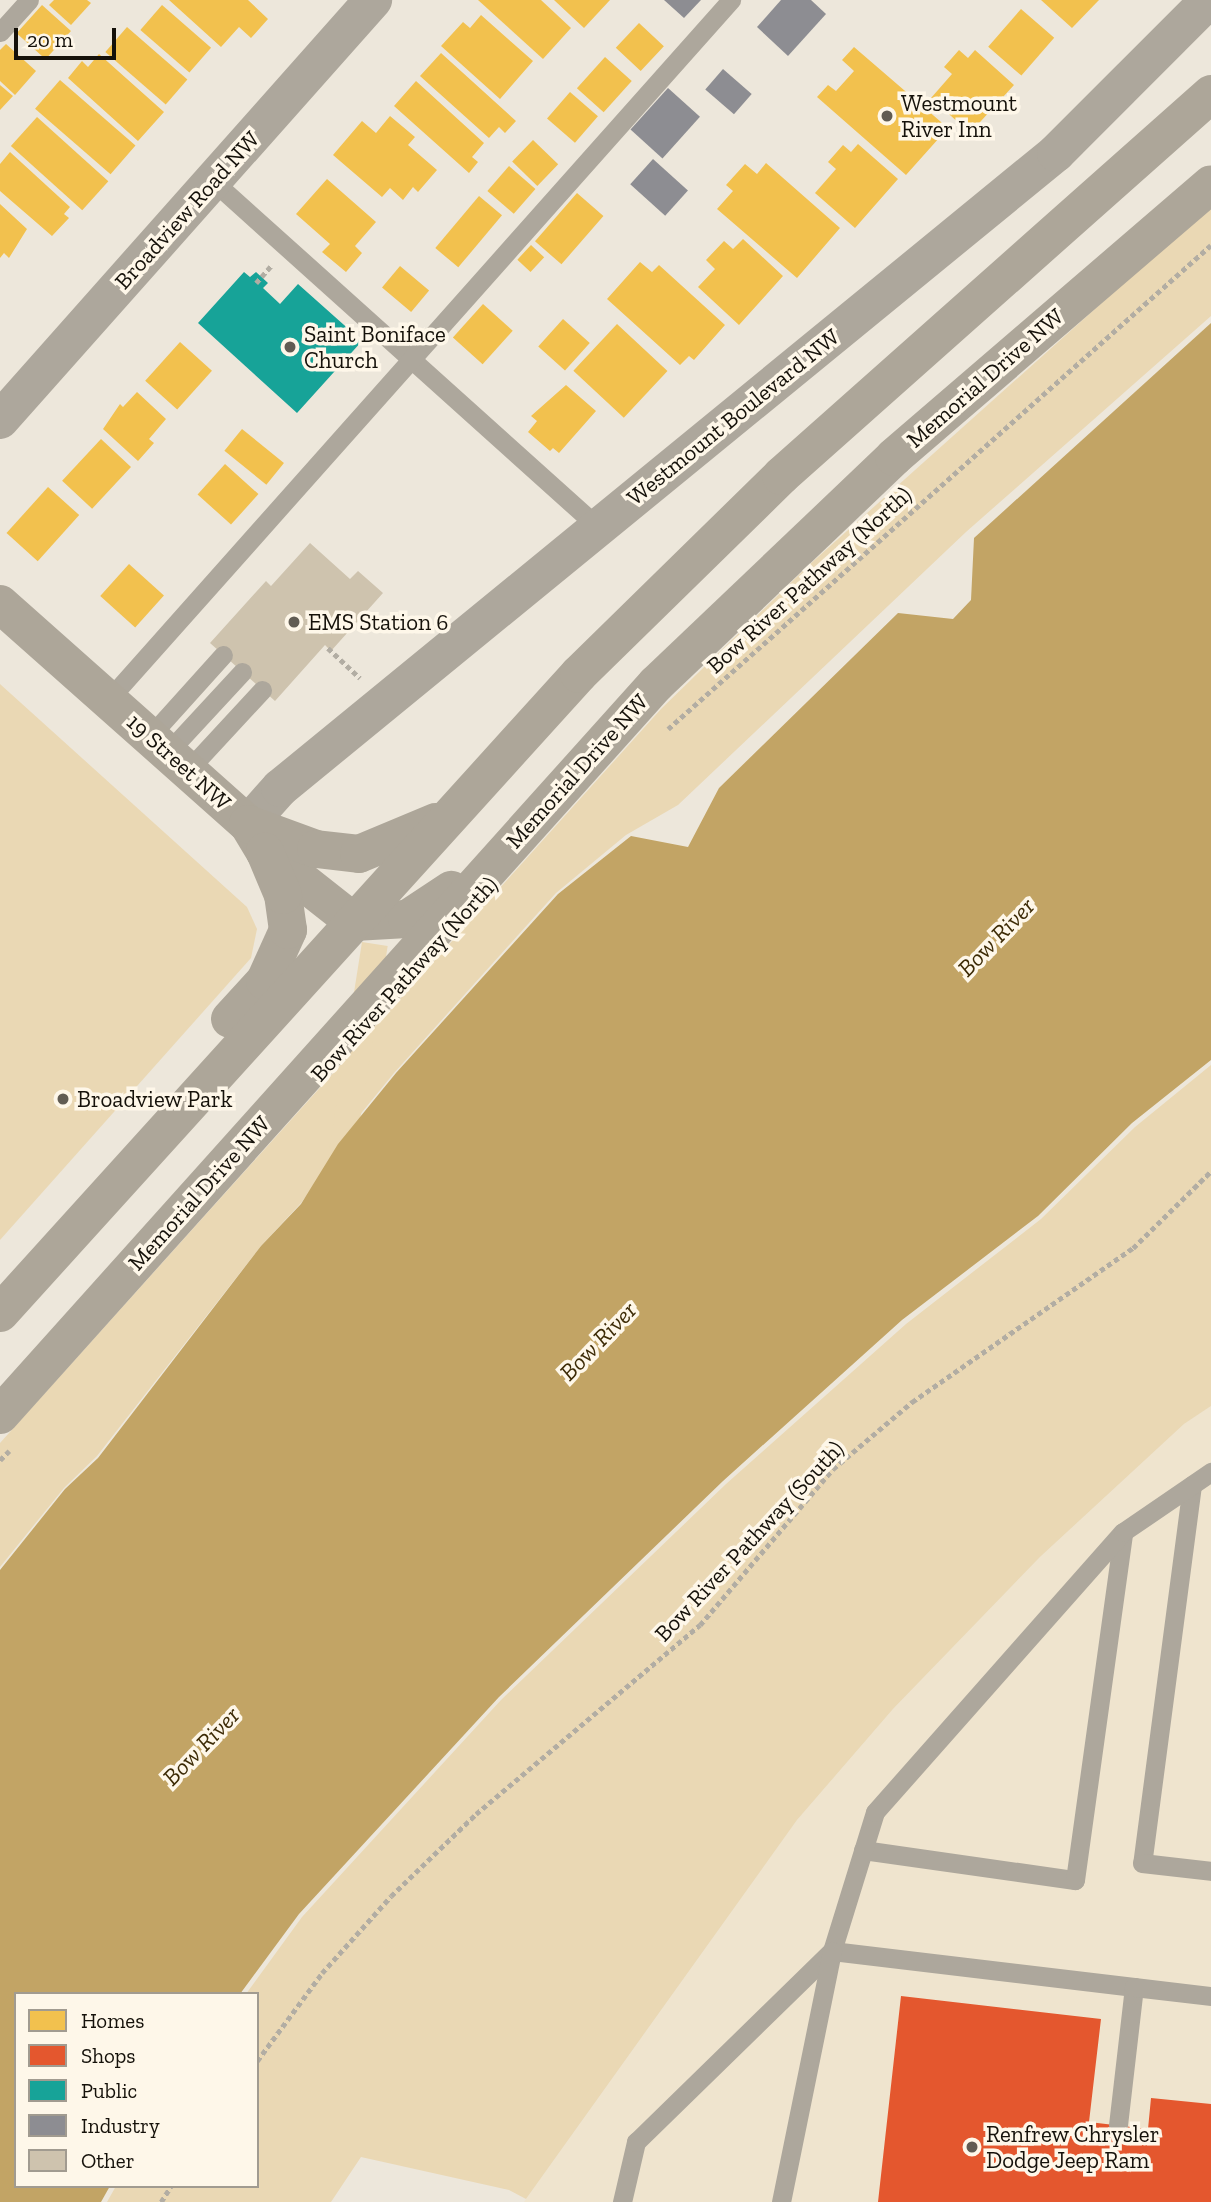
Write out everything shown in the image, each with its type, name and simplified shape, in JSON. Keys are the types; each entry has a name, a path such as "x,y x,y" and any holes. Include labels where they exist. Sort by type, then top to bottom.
{"main road":[{"path":"0,1313 579,674 781,476 1211,94"},
{"name":"Memorial Drive NW","path":"9,1427 494,863 656,684 894,457 1211,184"},
{"name":"19 Street NW","path":"0,604 169,753 256,838 354,922"},
{"path":"256,838 359,854 451,815"},
{"path":"0,1275 265,981 288,930 283,895 256,838"},
{"path":"354,922 407,919 494,863"}],"street":[{"name":"Broadview Road NW","path":"0,420 373,0"},
{"name":"Westmount Boulevard NW","path":"256,838 280,788 1056,153 1209,0"}],"lane":[{"path":"0,32 29,0"},
{"path":"109,699 409,358 731,0"},
{"path":"213,181 598,527"},
{"path":"169,753 223,655"},
{"path":"169,753 242,672"},
{"path":"169,753 262,690"},
{"path":"781,2202 832,1951 875,1812 1123,1532 1211,1472"},
{"path":"1192,1485 1142,1863 1211,1871"},
{"path":"863,1850 1074,1880 1123,1532"},
{"path":"832,1951 1211,1996"},
{"path":"622,2202 636,2142 832,1951"},
{"path":"1118,2126 1134,1987"}],"path":[{"name":"Bow River Pathway (North)","path":"657,739 1211,245"},
{"path":"256,283 272,266"},
{"path":"328,648 356,674"},
{"name":"Bow River Pathway (South)","path":"259,2058 321,1972 391,1896 476,1814 700,1625 833,1469 912,1402 1133,1248 1211,1171"},
{"path":"0,1461 9,1427"}],"shaded area":[{"path":"1211,205 1211,316 966,532 678,805 626,835 556,893 394,1073 336,1144 326,1168 301,1203 261,1246 97,1456 64,1488 0,1567 0,1443 661,709 809,565"},
{"name":"Broadview Park","path":"0,684 247,907 257,929 251,958 0,1240"},
{"path":"362,942 388,946 303,1481 277,1477"},
{"path":"1211,1065 1211,1406 1184,1424 1040,1557 893,1709 797,1820 526,2199 509,2190 361,2157 331,2202 107,2202 115,2188 259,2188 259,1992 247,1992 302,1917 501,1700 726,1484 906,1324 1041,1219 1135,1127"},
{"path":"1211,1406 1211,2202 524,2202 797,1820 893,1709 1040,1557 1184,1424"}],"water":[{"name":"Bow River","path":"1211,323 1211,1060 1132,1123 1038,1216 902,1320 723,1481 499,1697 299,1914 241,1992 14,1992 14,2188 109,2188 101,2202 0,2202 0,1570 65,1489 98,1458 261,1246 301,1204 338,1144 396,1073 558,894 631,836 688,847 719,788 898,613 953,619 971,600 974,538"}],"building: Homes":[{"path":"54,0 87,0 91,3 71,25 49,5"},
{"path":"169,0 248,0 268,19 251,38 239,27 221,47"},
{"path":"478,0 541,0 571,28 543,59"},
{"path":"554,0 610,0 584,28"},
{"path":"1041,0 1099,0 1072,28"},
{"path":"42,5 71,31 46,59 17,33"},
{"path":"162,5 211,48 189,73 140,30"},
{"path":"1021,9 1054,38 1021,76 988,47"},
{"path":"481,15 533,61 500,99 441,46 463,22 470,28"},
{"path":"639,23 664,46 641,71 616,48"},
{"path":"127,27 187,79 166,104 105,52"},
{"path":"6,44 36,71 15,95 0,81 0,50"},
{"name":"Westmount River Inn","path":"854,47 948,128 906,175 817,97 828,85 836,91 854,71 842,60"},
{"path":"959,50 968,58 975,50 1014,85 970,133 931,98 952,74 944,67"},
{"path":"441,53 516,121 505,133 499,127 489,138 420,76"},
{"path":"99,54 164,112 138,141 68,78 82,61 88,67"},
{"path":"605,57 632,81 604,112 577,88"},
{"path":"60,80 135,146 111,174 35,109"},
{"path":"416,81 484,143 472,157 478,162 469,173 394,106"},
{"path":"0,85 13,96 0,110"},
{"path":"570,92 598,116 575,143 547,118"},
{"path":"390,116 415,137 408,145 437,170 418,192 413,187 403,200 390,188 382,197 333,155 362,121 376,133"},
{"path":"37,117 108,181 82,210 11,146"},
{"path":"533,140 558,164 537,186 512,162"},
{"path":"858,144 898,179 855,228 815,193 836,169 828,162 843,145 851,152"},
{"path":"10,152 70,207 64,214 69,218 52,236 0,191 0,164"},
{"path":"766,163 840,228 797,278 717,209 733,191 726,185 745,164 757,174"},
{"path":"509,166 535,189 514,214 487,191"},
{"path":"327,179 376,222 355,246 362,253 346,272 322,252 330,244 296,214"},
{"path":"577,193 603,216 561,264 535,241"},
{"path":"479,196 502,215 458,267 435,248"},
{"path":"0,204 27,229 9,258 4,253 0,258"},
{"path":"743,239 783,276 739,325 698,287 715,269 706,260 724,241 733,249"},
{"path":"531,245 544,257 531,272 517,260"},
{"path":"640,262 652,272 659,265 725,325 694,360 689,356 680,365 607,299"},
{"path":"400,266 429,290 411,312 382,287"},
{"path":"483,304 513,331 483,364 453,337"},
{"path":"563,319 590,343 565,371 538,346"},
{"path":"617,324 667,371 624,418 573,371"},
{"path":"180,342 212,371 177,409 145,381"},
{"path":"566,385 596,411 559,453 553,448 550,451 528,432 537,421 531,416"},
{"path":"137,392 166,419 149,439 154,443 138,461 103,429 120,404 123,407"},
{"path":"242,429 284,463 266,485 224,451"},
{"path":"101,439 131,467 92,509 62,481"},
{"path":"225,464 258,494 231,525 198,494"},
{"path":"48,487 79,515 38,561 7,533"},
{"path":"129,564 164,595 135,627 100,596"}],"building: Shops":[{"path":"901,1996 1101,2019 1089,2122 1148,2129 1151,2098 1211,2104 1211,2202 878,2202"}],"building: Public":[{"name":"Saint Boniface Church","path":"244,272 250,277 256,272 268,283 263,288 280,304 298,284 362,341 297,413 198,323"}],"building: Industry":[{"path":"664,0 701,0 684,18"},
{"path":"781,0 811,0 826,14 788,56 757,27"},
{"path":"723,69 752,94 734,114 705,89"},
{"path":"668,88 700,117 662,158 631,130"},
{"path":"653,159 688,190 665,216 630,184"}],"building: Other":[{"name":"EMS Station 6","path":"310,543 350,579 358,571 383,593 331,651 325,645 275,701 210,643 266,581 271,586"}],"place":[{"name":"Westmount River Inn","path":"887,116"},
{"name":"Saint Boniface Church","path":"290,347"},
{"name":"EMS Station 6","path":"294,622"},
{"name":"Broadview Park","path":"63,1099"},
{"name":"Renfrew Chrysler Dodge Jeep Ram","path":"972,2147"}]}
